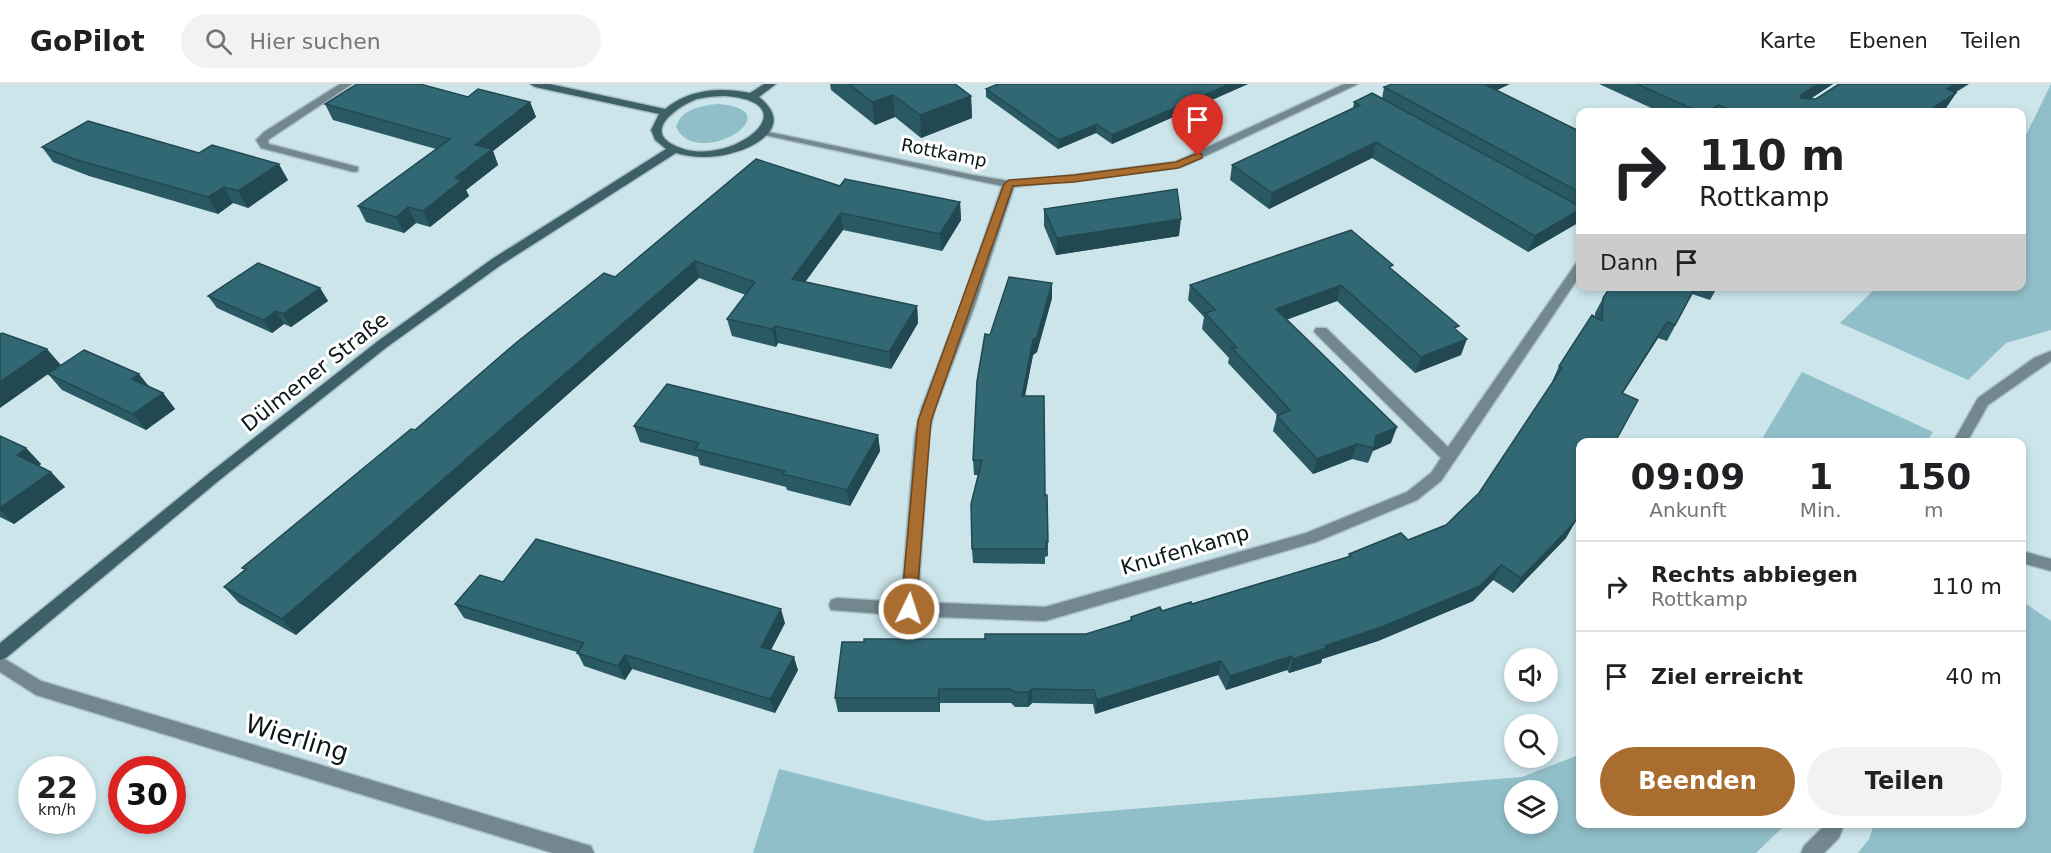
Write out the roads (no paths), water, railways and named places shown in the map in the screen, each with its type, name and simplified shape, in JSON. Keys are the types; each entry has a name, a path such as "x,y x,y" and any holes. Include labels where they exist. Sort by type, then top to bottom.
{"main road":[{"path":"535,84 665,112"},
{"path":"752,97 771,84"},
{"path":"717,93 752,97 763,104 769,112 770,121 764,132 741,146 724,152 706,153 674,149 662,141 657,132 658,122 665,112 679,102 717,93"},
{"name":"Dülmener Straße","path":"0,653 350,369 441,301 532,238 674,149"}],"street":[{"path":"347,84 262,140 265,146 354,169"},
{"name":"Rottkamp","path":"764,132 905,165 1009,184 1042,182 1178,165 1350,89"},
{"path":"909,609 922,434 926,417 968,305 1009,184"},
{"name":"Knufenkamp","path":"837,605 1045,614 1310,538 1412,496 1436,477 1576,272"},
{"path":"1321,331 1449,457"},
{"path":"1962,438 1983,402 2039,361 2051,357"},
{"path":"2026,558 2051,565"},
{"name":"Wierling","path":"0,663 36,687 584,853"},
{"path":"1811,853 1833,828"}]}
